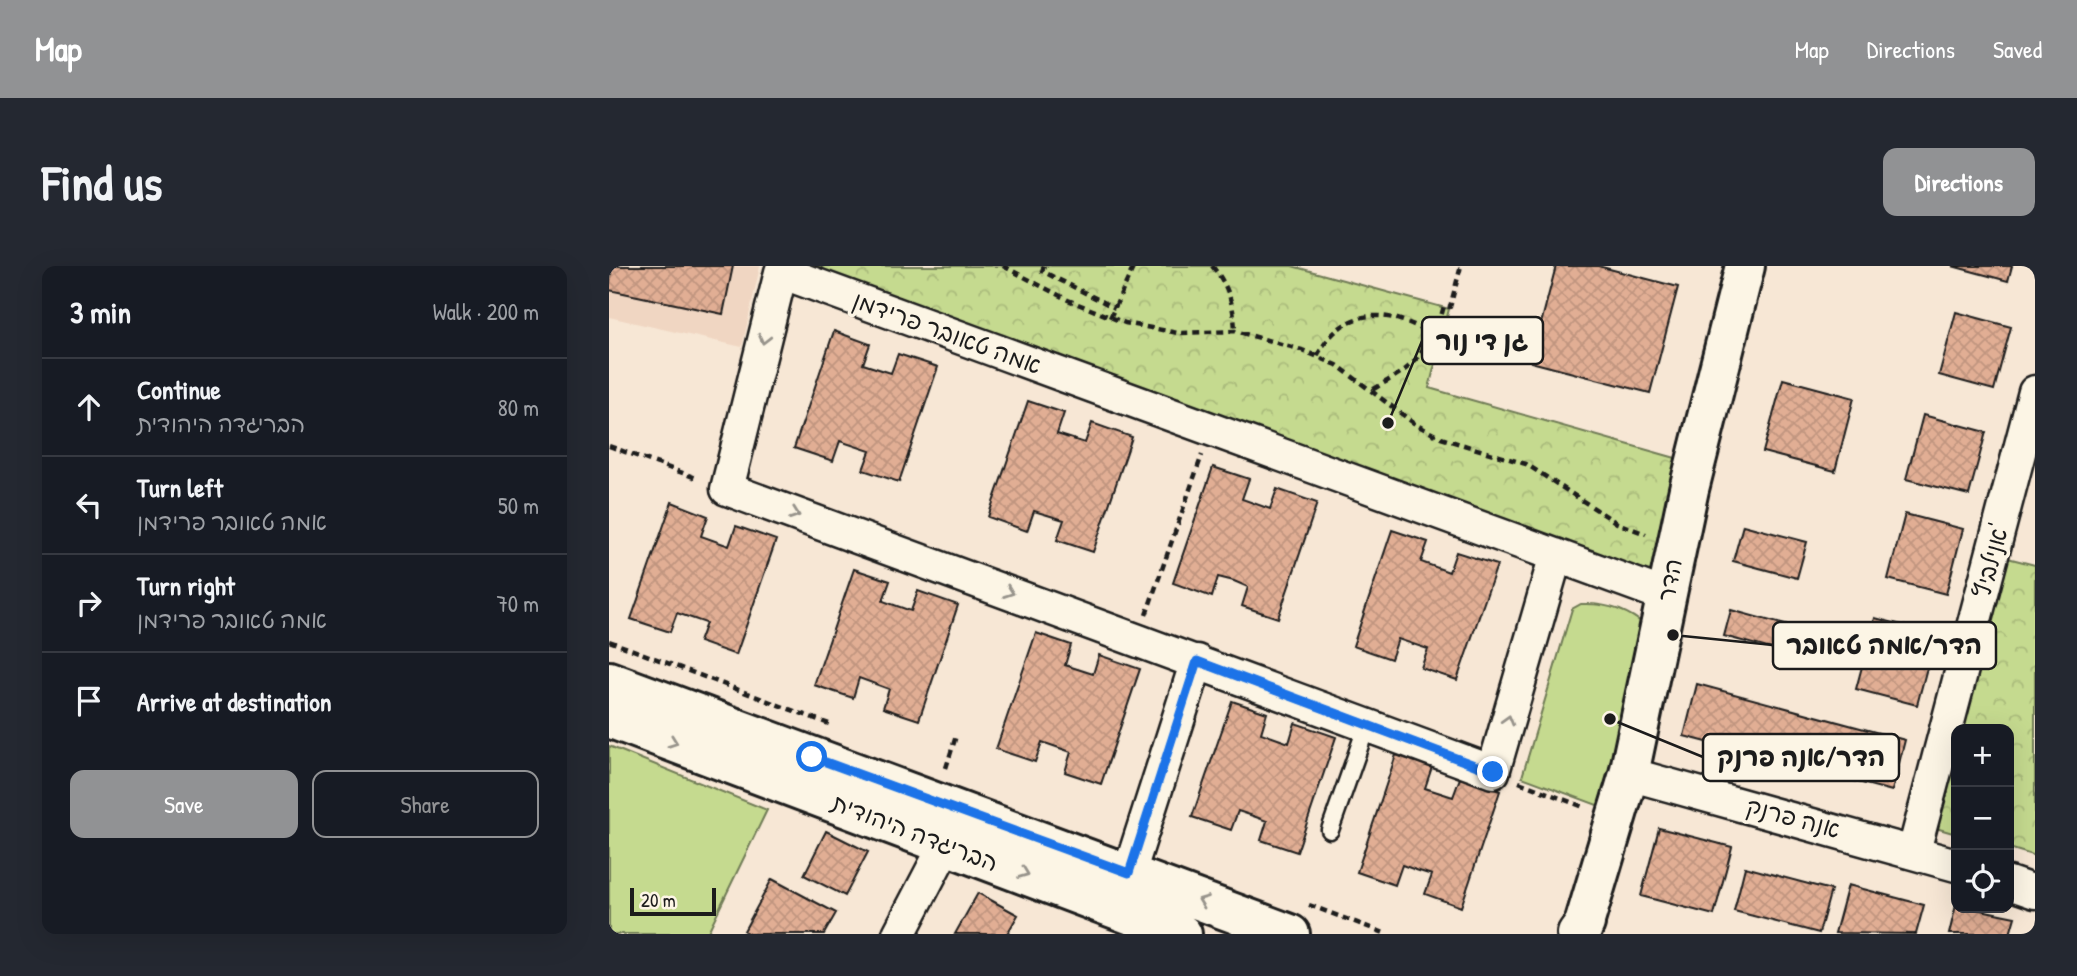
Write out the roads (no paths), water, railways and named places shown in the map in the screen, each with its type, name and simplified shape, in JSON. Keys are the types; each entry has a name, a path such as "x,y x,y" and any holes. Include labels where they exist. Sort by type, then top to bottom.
{"main road":[{"name":"הדר","path":"1581,930 1629,774 1677,544 1745,266"},
{"path":"609,663 812,757"},
{"name":"הבריגדה היהודית","path":"609,681 1290,934"},
{"name":"הבריגדה היהודית","path":"609,718 1182,934"}],"street":[{"name":"אמה טאובר פרידמן","path":"1197,661 727,489 781,272 1667,596"},
{"name":"אנילביץ'","path":"1914,851 2035,392"},
{"path":"1129,873 1197,661 1493,772 1556,555"},
{"name":"אנה פרנק","path":"1629,774 1914,851 1951,864"},
{"path":"899,934 946,844"},
{"path":"2014,885 2035,892"}],"lane":[{"path":"1331,830 1367,724"}],"place":[{"name":"גן די נור","path":"1388,423"},
{"name":"הדר/אמה טאובר","path":"1673,635"},
{"name":"הדר/אנה פרנק","path":"1610,719"}]}
